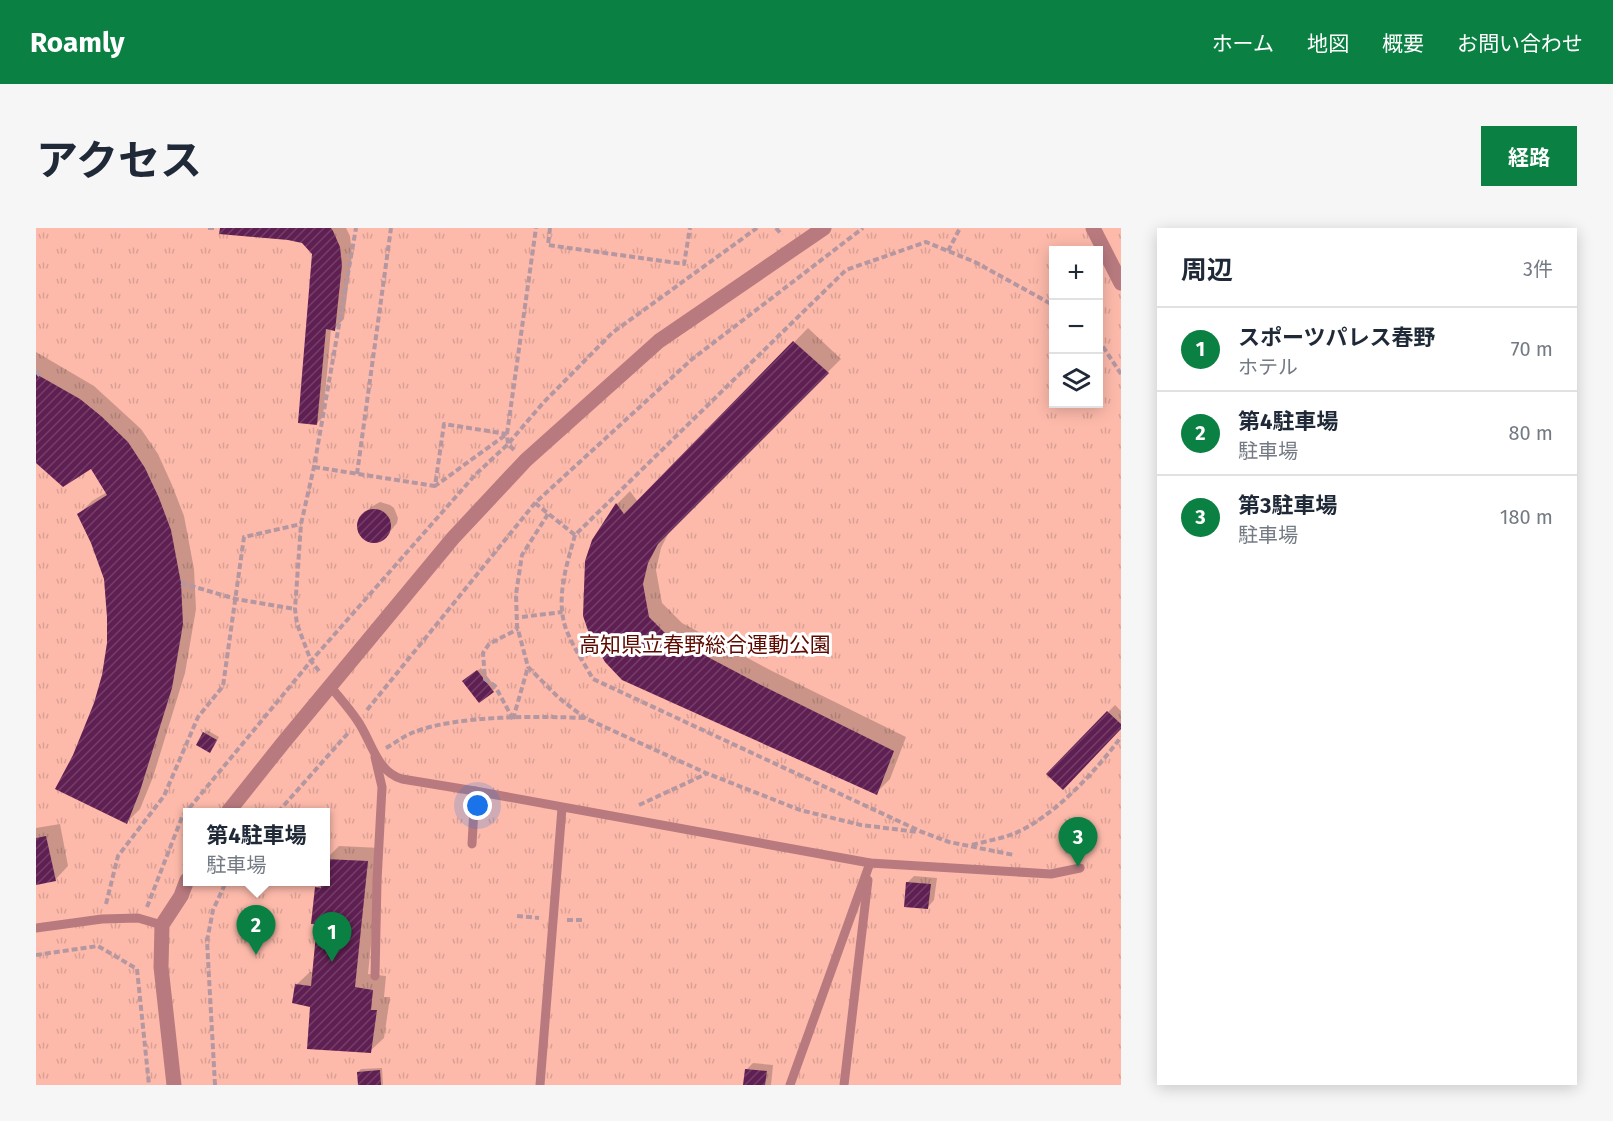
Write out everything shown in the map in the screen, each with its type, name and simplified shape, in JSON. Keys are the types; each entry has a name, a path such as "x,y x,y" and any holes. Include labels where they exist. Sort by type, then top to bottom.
{"street":[{"path":"232,808 453,538 526,460 659,341 824,228"},
{"path":"1093,228 1121,283"},
{"path":"174,1085 161,967 162,925 185,886"}],"lane":[{"path":"330,686 359,721 375,755 382,787 375,976"},
{"path":"375,755 388,771 397,777 870,863 1051,874 1080,868"},
{"path":"472,844 476,790"},
{"path":"540,1085 562,808"},
{"path":"790,1085 870,863"},
{"path":"844,1085 870,863"},
{"path":"36,928 102,919 143,918 162,925"}],"path":[{"path":"208,228 216,228"},
{"path":"330,686 311,661 297,624 295,609 301,524 314,467 356,228"},
{"path":"357,474 392,228"},
{"path":"526,460 508,444 507,434 536,228"},
{"path":"550,228 548,245 684,264 690,228"},
{"path":"282,808 359,721 535,503 691,360 863,228"},
{"path":"948,251 960,228"},
{"path":"1049,303 975,262 926,242 846,270 575,535 563,576 562,612 565,627 593,679 922,832 949,842 971,845 1014,834 1051,811 1084,781 1121,737"},
{"path":"1103,347 1121,374"},
{"path":"36,371 41,377"},
{"path":"435,486 444,424 507,434"},
{"path":"314,467 435,486 507,434"},
{"path":"535,503 575,535"},
{"path":"513,719 528,668 518,629 516,594 522,555 548,514"},
{"path":"102,919 118,855 164,796 198,717 223,686 244,537 301,524"},
{"path":"182,583 236,598 295,609"},
{"path":"522,617 562,612"},
{"path":"513,719 495,686 485,679 483,653 489,644 518,629"},
{"path":"528,668 559,698 585,718 706,773 800,810 861,825 922,832"},
{"path":"375,755 414,732 459,721 585,718"},
{"path":"615,818 706,773"},
{"path":"215,1085 207,941 213,910 224,886"},
{"path":"36,955 98,946 137,969 149,1085"}],"green space":[{"name":"高知県立春野総合運動公園","path":"36,228 1121,228 1121,1085 36,1085"}],"building":[{"path":"220,228 331,228 333,231 340,247 342,265 335,331 326,329 317,425 298,423 312,254 302,243 219,234"},
{"path":"793,341 829,373 658,544 648,563 643,584 649,617 668,636 894,751 877,795 622,680 605,662 591,639 583,616 585,561 592,540 616,503 624,514"},
{"path":"36,374 80,399 128,442 145,468 171,530 181,583 183,624 172,688 140,791 127,824 55,789 73,755 94,703 102,675 107,643 104,579 91,543 77,514 107,495 91,469 63,487 36,463"},
{"path":"374,509 386,514 391,526 386,538 374,543 362,538 357,526 362,514"},
{"path":"477,670 494,692 479,703 462,681"},
{"path":"1107,711 1121,724 1121,729 1063,790 1046,774"},
{"path":"203,732 217,740 210,753 196,745"},
{"path":"46,836 56,881 36,885 36,838"},
{"path":"330,859 368,861 355,987 373,990 371,1010 377,1010 371,1053 307,1049 310,1007 292,1003 295,984 311,986 317,924 311,924 315,887 321,888 321,886 330,886"},
{"path":"906,882 931,884 928,909 904,907"},
{"path":"745,1069 767,1071 765,1085 743,1085"},
{"path":"380,1070 381,1085 358,1085 357,1072"}],"place":[{"name":"第3駐車場","path":"1078,867"},
{"name":"第4駐車場","path":"256,955"},
{"name":"スポーツパレス春野","path":"332,962"}]}
